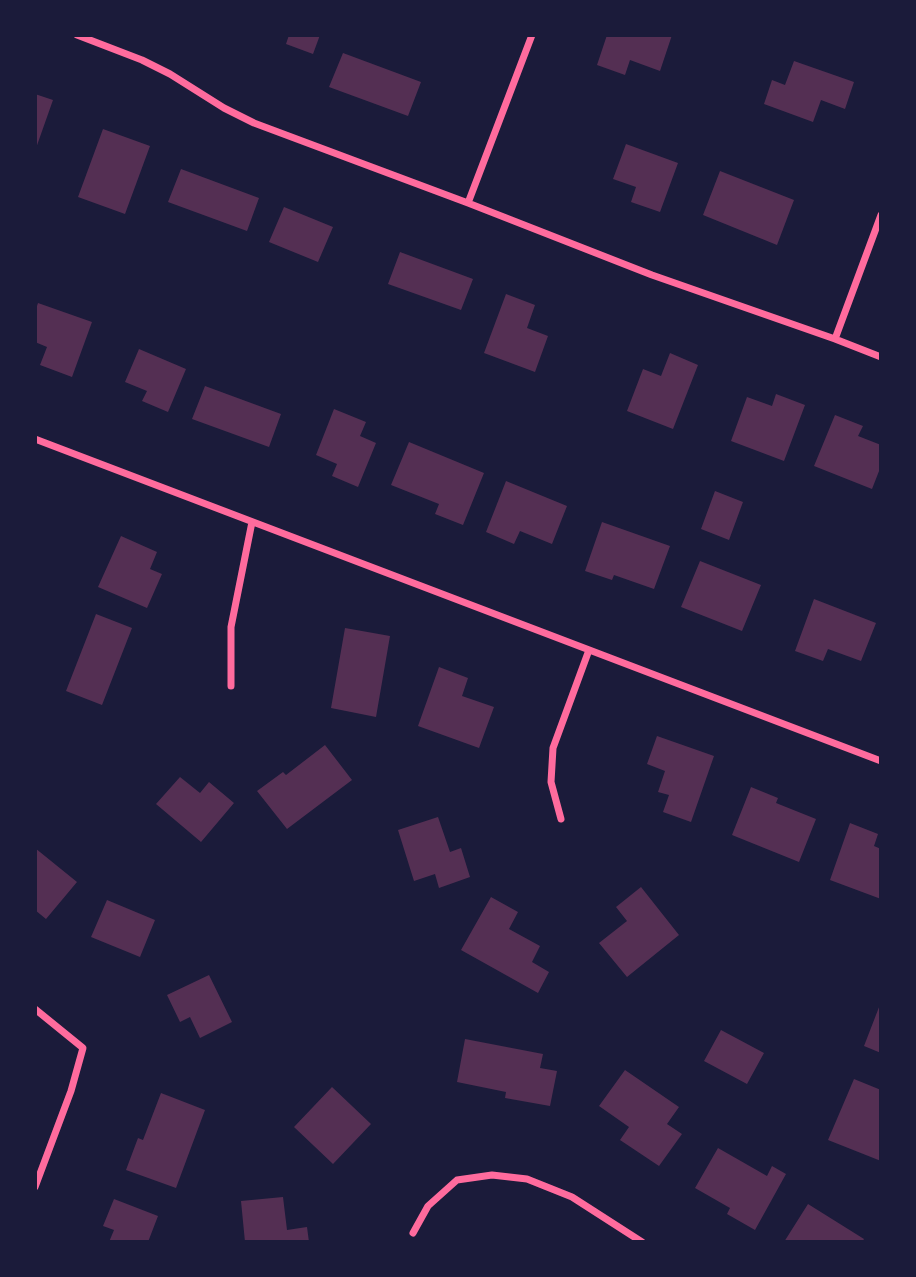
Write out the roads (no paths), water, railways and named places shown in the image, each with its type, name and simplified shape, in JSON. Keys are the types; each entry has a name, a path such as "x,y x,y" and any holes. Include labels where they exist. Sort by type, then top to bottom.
{"street":[{"path":"77,35 142,60 170,74 223,108 254,123 652,275 881,357"},
{"path":"468,203 532,35"},
{"path":"835,339 881,215"},
{"path":"35,439 881,761"},
{"path":"231,687 231,627 252,522"},
{"path":"561,819 551,782 554,748 589,650"},
{"path":"35,1009 83,1048 71,1091 35,1187"},
{"path":"413,1233 428,1206 457,1180 492,1174 527,1179 572,1197 642,1242"}]}
